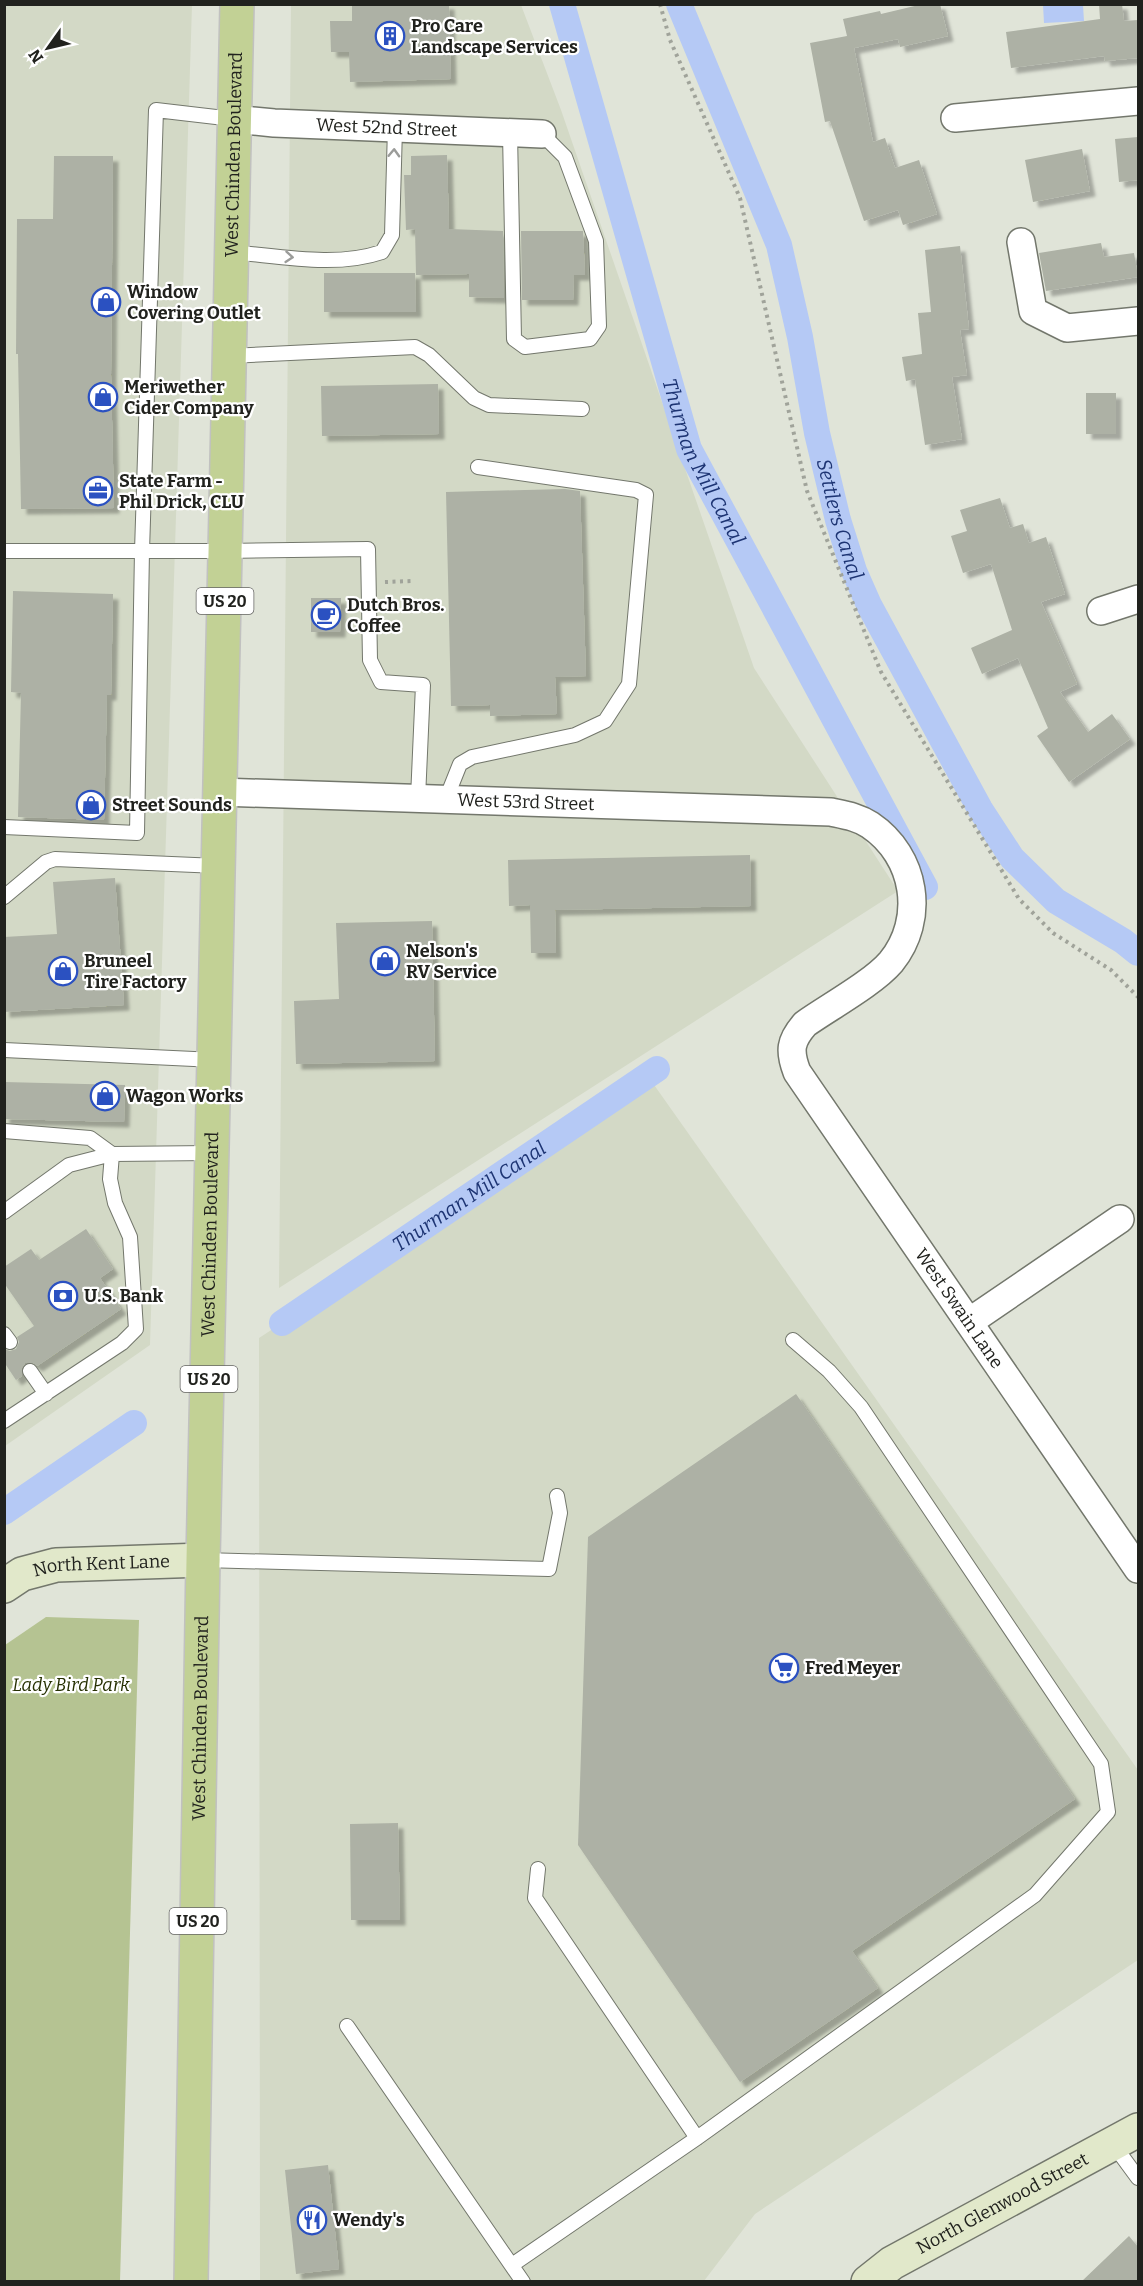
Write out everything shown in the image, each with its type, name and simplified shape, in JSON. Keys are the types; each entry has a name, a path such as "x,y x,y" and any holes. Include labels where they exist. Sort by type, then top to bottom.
{"main road":[{"name":"West Chinden Boulevard","path":"191,2282 203,1560 237,4"},
{"name":"North Kent Lane","path":"4,1586 22,1574 56,1565 203,1560"},
{"name":"North Glenwood Street","path":"868,2282 892,2263 1126,2137"}],"street":[{"path":"955,118 1138,100"},
{"name":"West 52nd Street","path":"233,118 273,123 542,134"},
{"path":"1022,242 1033,311 1067,328 1138,321"},
{"path":"1101,611 1138,599"},
{"name":"West 53rd Street","path":"220,792 831,812 851,816 870,825 890,843 902,861 910,882 913,902 910,924 903,943 890,962 878,974 805,1024 797,1033 792,1044"},
{"name":"West Swain Lane","path":"792,1044 792,1057 797,1072 1138,1569"},
{"path":"969,1322 1120,1219"}],"lane":[{"path":"4,827 136,833 142,551 156,110 233,118"},
{"path":"231,252 327,260 361,259 382,252 392,234 395,128"},
{"path":"510,133 514,339 525,347 590,339 599,326 596,241 565,157 542,134"},
{"path":"229,356 415,346 474,398 489,405 582,409"},
{"path":"446,798 460,764 472,757 575,735 604,721 629,684 646,495 636,490 478,467"},
{"path":"4,551 368,549 370,660 381,682 423,685 418,798"},
{"path":"4,897 46,862 55,859 218,866"},
{"path":"4,1050 215,1060"},
{"path":"4,1131 90,1138 112,1154"},
{"path":"4,1212 69,1165 112,1154 213,1153"},
{"path":"4,1421 122,1343 136,1329 130,1238 115,1203 110,1179 112,1154"},
{"path":"347,2026 515,2275 697,2138 1035,1895 1108,1812 1101,1764 861,1407 829,1371 794,1340"},
{"path":"30,1371 46,1394"},
{"path":"203,1560 549,1569 560,1513 557,1496"},
{"path":"538,1869 536,1898 697,2138"},
{"path":"1126,2137 1138,2178"}],"path":[{"path":"660,4 670,40 740,198 807,491 881,672 1019,899 1053,933 1111,970 1138,997"},
{"path":"381,582 412,581"}],"shaded area":[{"path":"5,5 192,5 150,1345 5,1446"},
{"path":"291,5 521,5 561,110 754,668 898,891 279,1288"},
{"path":"652,1082 1138,1770 1138,1960 755,2214 704,2281 260,2281 259,1338"}],"green space":[{"name":"Lady Bird Park","path":"46,1617 139,1620 120,2281 5,2281 5,1645"}],"water":[{"path":"1043,5 1083,5 1084,21 1044,23"}],"building":[{"name":"Pro Care Landscape Services","path":"352,4 449,4 451,79 350,82 349,52 331,52 330,21 352,21"},
{"path":"923,4 940,4 948,36 900,47 898,39 854,48 873,142 885,138 895,168 919,160 937,214 903,225 898,210 864,221 830,121 825,122 810,43 847,36 843,19 880,11 881,14"},
{"path":"1099,4 1122,4 1124,21 1138,20 1138,58 1105,61 1104,56 1011,68 1006,32 1100,19"},
{"path":"1138,137 1138,180 1119,182 1115,139"},
{"path":"1082,149 1090,191 1033,202 1025,160"},
{"path":"447,155 449,229 503,231 504,298 469,297 469,274 416,275 415,229 406,230 404,175 411,175 411,156"},
{"path":"54,156 113,156 111,375 114,508 21,509 18,354 16,354 17,219 53,219"},
{"path":"521,231 583,231 585,275 574,275 573,300 522,300"},
{"path":"1101,243 1104,257 1134,253 1138,277 1046,291 1039,253"},
{"path":"960,246 969,329 960,330 967,375 952,377 962,439 925,445 915,379 906,381 902,357 922,354 918,313 931,312 925,250"},
{"path":"324,273 415,273 416,312 324,312"},
{"path":"438,384 439,434 322,436 321,386"},
{"path":"1086,393 1116,393 1116,434 1086,434"},
{"path":"565,489 580,491 586,676 555,677 557,714 490,716 490,705 451,706 446,492"},
{"path":"1000,498 1010,528 1023,524 1029,543 1046,537 1065,594 1041,602 1077,684 1060,692 1088,732 1112,714 1130,739 1069,782 1037,736 1048,728 1018,658 982,674 971,648 1012,630 991,564 963,573 951,536 967,531 960,510"},
{"path":"13,591 113,594 111,695 107,695 104,820 18,817 21,693 11,692"},
{"name":"Dutch Bros. Coffee","path":"311,598 341,598 340,632 311,632"},
{"path":"750,855 751,906 555,910 556,953 531,953 530,905 509,906 508,860"},
{"name":"Bruneel Tire Factory","path":"115,878 124,1005 4,1012 4,937 57,934 53,882"},
{"name":"Nelson's RV Service","path":"432,921 435,1061 296,1064 294,1001 339,999 336,923"},
{"path":"4,1082 125,1085 124,1122 4,1119"},
{"name":"U.S. Bank","path":"86,1229 113,1269 100,1278 121,1309 37,1366 33,1363 25,1363 22,1376 16,1380 4,1362 4,1349 10,1351 16,1349 19,1342 17,1337 34,1326 4,1283 4,1267 31,1249 39,1260"},
{"name":"Fred Meyer","path":"796,1394 1075,1799 852,1951 878,1988 740,2082 578,1845 588,1537"},
{"path":"398,1823 400,1920 351,1920 350,1824"},
{"name":"Wendy's","path":"328,2165 339,2269 296,2274 285,2170"},
{"path":"1129,2236 1138,2247 1138,2282 1081,2282"}],"waterway":[{"name":"Thurman Mill Canal","path":"562,4 689,449 925,887"},
{"name":"Settlers Canal","path":"679,4 779,245 800,337 817,433 838,520 854,571 869,605 980,809 1012,858 1056,901 1123,941 1138,953"},
{"name":"Thurman Mill Canal","path":"282,1323 657,1069"},
{"name":"Thurman Mill Canal","path":"4,1512 134,1423"}],"place":[{"name":"Pro Care Landscape Services","path":"390,36"},
{"name":"Window Covering Outlet","path":"106,302"},
{"name":"Meriwether Cider Company","path":"103,397"},
{"name":"State Farm - Phil Drick, CLU","path":"98,491"},
{"name":"Dutch Bros. Coffee","path":"326,615"},
{"name":"Street Sounds","path":"91,805"},
{"name":"Nelson's RV Service","path":"385,961"},
{"name":"Bruneel Tire Factory","path":"63,971"},
{"name":"Wagon Works","path":"105,1096"},
{"name":"U.S. Bank","path":"63,1296"},
{"name":"Fred Meyer","path":"784,1668"},
{"name":"Wendy's","path":"312,2220"}]}
